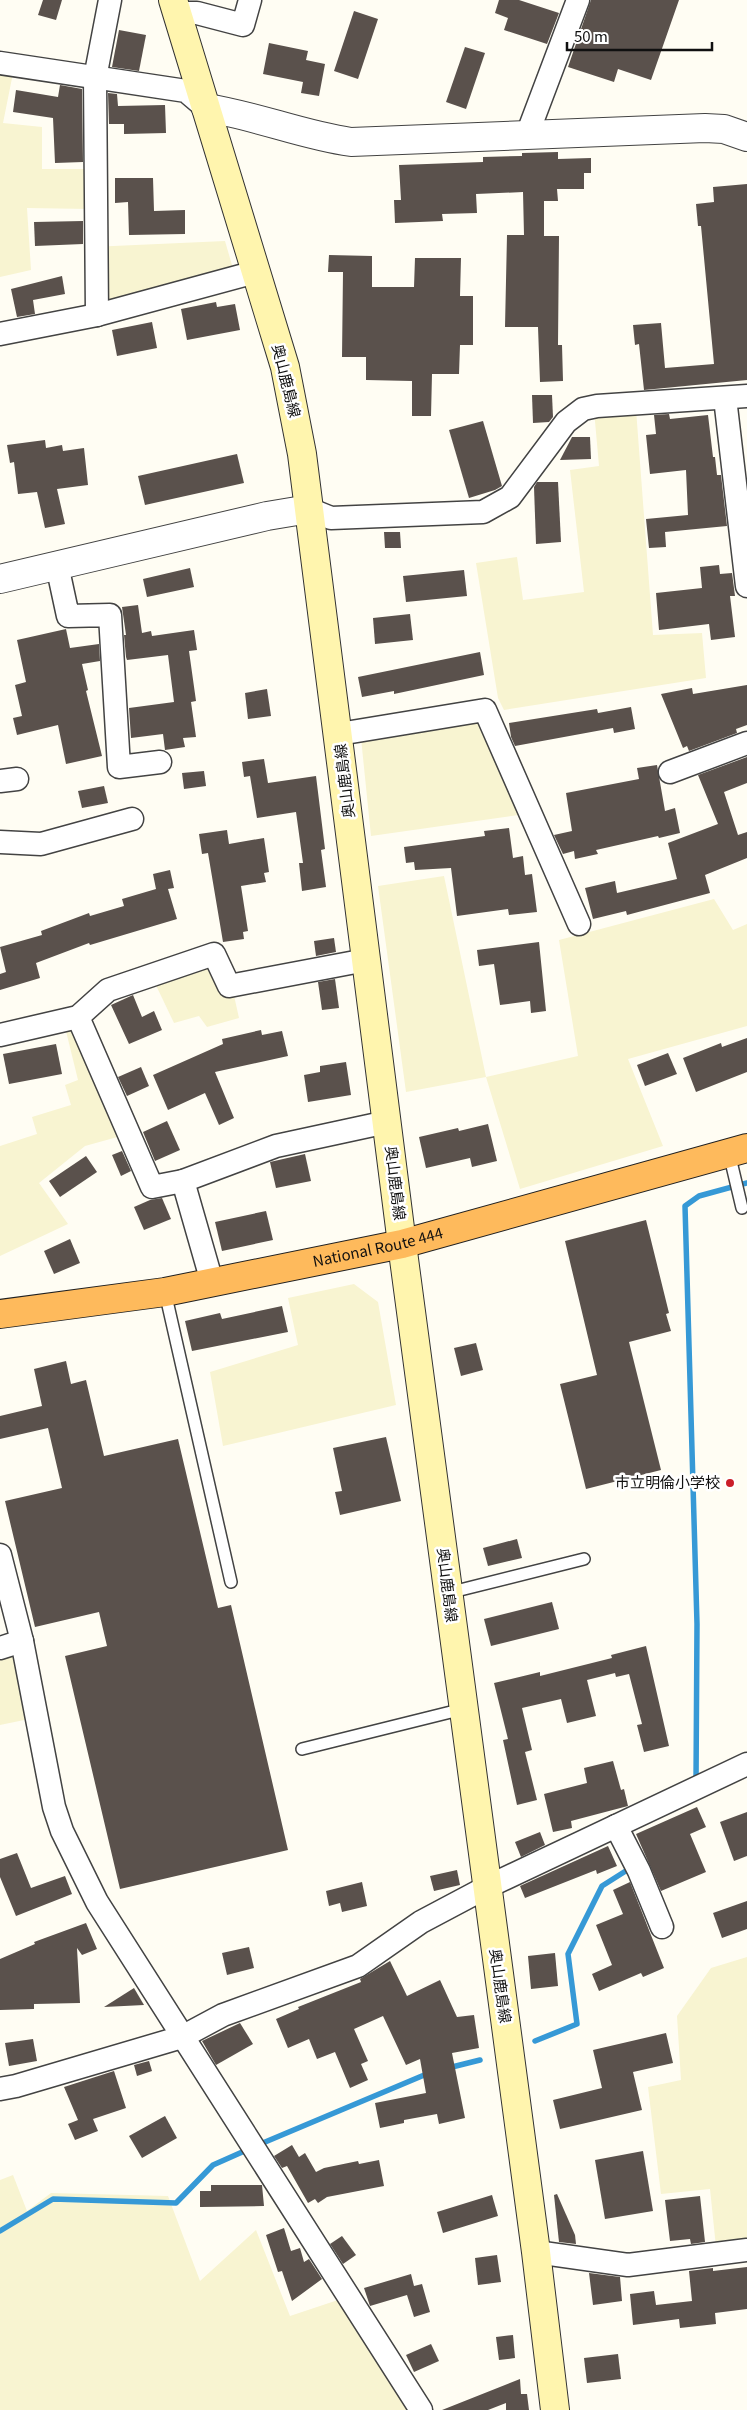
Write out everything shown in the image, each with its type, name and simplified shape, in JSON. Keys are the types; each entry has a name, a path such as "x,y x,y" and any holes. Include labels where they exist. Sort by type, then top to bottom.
{"highway":[{"name":"National Route 444","path":"0,1314 165,1292 402,1244 737,1159"}],"main road":[{"name":"奥山鹿島線","path":"175,7 285,367 302,454 339,734 402,1244 536,2252 555,2410"}],"street":[{"path":"97,315 95,78 110,0"},
{"path":"175,7 243,25 250,0"},
{"path":"527,135 578,0"},
{"path":"0,63 186,91 206,108 237,112 329,139 350,142 705,128 724,129 747,137"},
{"path":"0,334 97,315 255,272"},
{"path":"0,578 309,508 331,518 483,512 510,497 566,422 583,409 597,406 747,396"},
{"path":"725,398 747,586"},
{"path":"57,565 68,616 110,615 119,767 160,762"},
{"path":"339,734 485,710 579,924"},
{"path":"670,772 747,743"},
{"path":"0,842 41,844 132,819"},
{"path":"0,1035 78,1017 108,990 214,954 229,986 366,960"},
{"path":"78,1017 152,1187 184,1181 276,1146 387,1122"},
{"path":"184,1181 212,1282"},
{"path":"0,1555 22,1641 54,1807 62,1831 97,1902 252,2148 421,2410"},
{"path":"0,1648 22,1641"},
{"path":"0,2089 16,2086 182,2037 223,2015 358,1966 421,1922 487,1887 747,1764"},
{"path":"616,1826 636,1865 662,1927"},
{"path":"536,2252 628,2265 747,2250"}],"lane":[{"path":"737,1159 738,1193 742,1208"},
{"path":"165,1292 231,1582"},
{"path":"448,1592 584,1559"},
{"path":"302,1749 463,1709"}],"shaded area":[{"path":"0,72 13,73 3,123 42,127 42,169 88,169 90,209 27,208 31,270 0,277"},
{"path":"225,241 234,272 92,306 91,247"},
{"path":"635,396 653,635 702,633 706,678 504,710 498,698 476,563 517,557 523,600 584,592 570,470 599,466 593,399"},
{"path":"480,714 525,814 371,836 361,738"},
{"path":"444,876 486,1077 406,1092 378,886"},
{"path":"714,899 733,930 747,924 747,1026 628,1059 663,1146 520,1189 486,1077 578,1056 559,940"},
{"path":"219,956 231,982 239,1018 207,1027 199,1016 174,1023 153,979"},
{"path":"79,1023 121,1136 85,1146 39,1183 68,1224 0,1256 0,1146 37,1134 32,1117 71,1105 65,1085 78,1080 65,1027"},
{"path":"354,1284 378,1302 396,1405 223,1446 210,1372 298,1345 288,1298"},
{"path":"14,1651 29,1719 0,1725 0,1655"},
{"path":"747,1957 747,2244 716,2247 710,2189 661,2194 648,2087 681,2080 677,2016 711,1968"},
{"path":"13,2175 27,2211 51,2193 168,2196 200,2281 256,2230 290,2316 341,2299 412,2410 0,2410 0,2180"}],"building":[{"path":"43,0 62,0 56,20 38,15"},
{"path":"499,0 519,0 559,13 547,44 504,30 508,18 495,13"},
{"path":"591,0 679,0 651,80 618,69 614,82 568,67"},
{"path":"354,11 378,19 358,79 334,71"},
{"path":"119,30 146,35 139,71 112,67"},
{"path":"269,43 308,51 306,60 325,64 319,96 301,93 303,82 263,74"},
{"path":"465,47 485,53 466,109 446,102"},
{"path":"60,85 82,89 83,162 55,163 53,118 13,112 16,90 58,97"},
{"path":"108,93 117,94 118,106 165,105 166,133 124,134 124,124 109,124"},
{"path":"558,152 558,159 591,158 591,173 584,173 584,189 557,189 558,201 544,201 544,236 559,236 558,345 562,345 563,381 540,382 538,327 505,327 507,235 524,235 523,192 476,194 477,213 442,214 443,221 395,223 394,200 401,200 399,165 483,162 483,157 522,156 522,153"},
{"path":"115,178 153,178 154,211 185,210 185,234 129,235 128,202 115,203"},
{"path":"747,184 747,380 644,390 639,344 635,345 633,325 661,323 665,368 714,364 701,226 698,226 696,204 714,202 713,187"},
{"path":"83,221 83,244 35,246 34,222"},
{"path":"329,255 372,256 372,287 414,287 415,258 461,258 460,296 473,296 473,345 460,345 459,374 432,374 431,416 412,416 412,381 366,380 366,357 342,357 343,272 328,272"},
{"path":"62,276 65,294 33,300 35,314 17,317 11,289"},
{"path":"216,302 217,307 235,304 240,330 187,340 181,309"},
{"path":"152,322 157,348 117,356 112,330"},
{"path":"532,395 552,395 553,417 549,422 533,423"},
{"path":"669,414 670,419 708,415 713,457 715,457 717,475 721,475 727,526 665,532 666,547 649,548 646,519 688,515 686,470 650,474 646,435 656,434 654,415"},
{"path":"483,421 502,486 469,498 449,430"},
{"path":"572,437 590,437 591,459 560,460"},
{"path":"45,440 46,448 62,445 63,451 84,448 88,485 57,489 65,524 45,528 37,492 18,494 14,462 10,463 7,445"},
{"path":"237,454 244,483 145,505 138,476"},
{"path":"537,482 558,482 561,542 536,544 534,487"},
{"path":"384,532 400,532 401,548 385,548"},
{"path":"719,565 720,574 732,573 735,596 730,596 735,637 711,640 709,624 659,630 656,593 702,588 700,567"},
{"path":"190,568 194,587 147,597 143,579"},
{"path":"464,570 467,596 406,602 403,576"},
{"path":"138,605 142,633 151,631 152,636 194,630 197,650 189,651 196,701 191,702 196,737 183,738 185,747 165,750 163,734 131,738 129,708 174,702 168,655 127,660 122,607"},
{"path":"410,614 413,640 375,644 373,618"},
{"path":"66,629 70,648 99,644 100,661 82,664 88,690 86,691 102,756 66,764 58,725 17,735 13,718 22,716 15,685 26,682 17,640"},
{"path":"480,652 484,675 394,694 394,691 362,697 358,677"},
{"path":"747,685 747,725 736,729 737,733 689,751 687,746 683,748 661,694 692,688 693,694"},
{"path":"267,689 271,716 248,719 245,693"},
{"path":"631,707 635,729 614,733 613,728 515,746 511,737 509,723 597,709 598,713"},
{"path":"747,757 747,783 724,792 738,835 747,832 747,858 705,875 710,893 627,915 626,911 593,919 585,888 615,881 617,893 677,879 668,843 718,824 698,775"},
{"path":"264,759 268,783 316,776 325,849 321,850 326,887 302,891 299,863 303,863 296,812 257,818 250,776 244,777 242,762"},
{"path":"657,765 665,811 675,808 680,833 596,850 598,854 575,859 574,851 563,854 554,835 572,831 566,793 639,779 637,768"},
{"path":"204,771 206,786 184,789 182,773"},
{"path":"104,786 108,803 82,808 78,791"},
{"path":"509,828 513,858 523,856 525,875 532,874 537,912 509,915 508,909 457,916 451,868 415,870 414,862 406,863 404,847 485,836 484,831"},
{"path":"227,830 229,844 264,838 269,872 264,873 266,882 241,886 248,931 243,932 244,939 223,942 208,853 202,854 199,834"},
{"path":"170,870 174,888 168,889 177,919 90,945 89,943 36,963 40,978 0,990 0,974 6,972 0,947 42,935 41,931 89,913 90,916 124,906 122,899 156,889 153,874"},
{"path":"334,938 336,952 316,956 314,941"},
{"path":"539,942 546,1011 531,1013 530,1001 500,1005 494,964 479,966 477,950"},
{"path":"335,979 339,1008 322,1010 318,982"},
{"path":"133,995 142,1017 154,1011 162,1030 129,1044 111,1005"},
{"path":"261,1030 262,1035 282,1031 288,1056 215,1072 234,1118 219,1125 205,1093 168,1110 153,1075 223,1044 222,1039"},
{"path":"747,1038 747,1072 696,1092 683,1058 721,1043 722,1047"},
{"path":"56,1044 62,1074 9,1084 3,1054"},
{"path":"668,1053 677,1074 645,1086 637,1065"},
{"path":"346,1062 351,1095 308,1102 304,1075 320,1072 320,1066"},
{"path":"141,1067 149,1086 127,1096 118,1077"},
{"path":"167,1121 180,1150 155,1161 143,1132"},
{"path":"488,1124 497,1161 472,1167 470,1158 426,1168 419,1137 458,1128 459,1131"},
{"path":"122,1151 131,1171 121,1176 112,1155"},
{"path":"305,1154 311,1181 276,1188 270,1162"},
{"path":"86,1156 97,1172 60,1197 49,1181"},
{"path":"162,1198 171,1219 144,1230 134,1207 150,1200"},
{"path":"266,1211 273,1240 222,1251 215,1222"},
{"path":"646,1220 669,1313 666,1314 671,1331 629,1342 661,1470 586,1489 560,1384 597,1375 565,1241"},
{"path":"70,1239 80,1263 54,1274 44,1251"},
{"path":"282,1306 288,1332 192,1351 185,1321 220,1313 222,1319"},
{"path":"476,1343 483,1370 461,1376 454,1348"},
{"path":"66,1361 71,1384 86,1380 104,1456 178,1439 218,1608 231,1605 288,1850 120,1889 65,1656 107,1646 99,1612 35,1627 5,1501 62,1488 48,1428 0,1439 0,1416 42,1406 34,1369"},
{"path":"386,1437 401,1501 340,1515 335,1492 342,1491 333,1448"},
{"path":"517,1539 522,1558 488,1566 483,1548"},
{"path":"552,1602 559,1629 491,1646 484,1619"},
{"path":"646,1646 669,1746 644,1752 637,1725 642,1724 629,1674 616,1677 615,1673 587,1680 596,1716 567,1723 561,1699 522,1708 532,1750 525,1752 537,1800 517,1805 503,1740 508,1739 494,1683 540,1672 540,1676 612,1658 611,1655"},
{"path":"613,1761 621,1790 624,1789 628,1806 571,1821 572,1828 553,1832 544,1794 587,1783 584,1768"},
{"path":"697,1807 706,1827 690,1834 706,1872 661,1891 636,1834"},
{"path":"747,1812 747,1856 734,1861 720,1822"},
{"path":"540,1832 545,1845 521,1857 515,1842"},
{"path":"608,1846 617,1866 597,1874 596,1870 525,1898 520,1886"},
{"path":"17,1853 31,1888 65,1876 72,1894 16,1916 0,1877 0,1859"},
{"path":"457,1870 460,1885 434,1891 430,1876"},
{"path":"362,1882 367,1906 342,1912 340,1903 329,1906 326,1891"},
{"path":"630,1882 664,1968 643,1977 641,1973 599,1991 592,1974 612,1965 596,1925 623,1914 613,1890"},
{"path":"747,1901 747,1929 722,1938 713,1913"},
{"path":"86,1923 97,1949 82,1955 77,1948 80,2003 34,2004 34,2009 0,2010 0,1959 35,1944 34,1942"},
{"path":"249,1947 254,1968 227,1975 222,1953"},
{"path":"555,1953 558,1986 531,1989 528,1956"},
{"path":"390,1961 407,1996 440,1980 457,2017 474,2015 479,2048 452,2053 465,2118 439,2124 437,2114 404,2120 404,2123 380,2128 375,2103 426,2093 420,2059 406,2065 383,2016 354,2029 368,2061 361,2064 368,2080 350,2088 335,2052 317,2059 309,2039 288,2048 276,2019 299,2009 298,2007 361,1982 360,1979"},
{"path":"134,1988 144,2005 104,2007"},
{"path":"240,2023 253,2044 216,2065 202,2041"},
{"path":"666,2033 673,2063 633,2072 642,2110 560,2129 553,2100 602,2088 593,2050"},
{"path":"33,2039 37,2061 9,2066 5,2043"},
{"path":"149,2061 152,2071 137,2076 134,2065"},
{"path":"114,2071 126,2108 93,2119 98,2131 75,2140 68,2124 78,2120 64,2087"},
{"path":"165,2116 177,2138 142,2158 129,2136"},
{"path":"292,2145 299,2157 305,2153 316,2172 324,2168 358,2161 359,2164 379,2160 384,2186 327,2197 318,2203 315,2199 308,2203 287,2166 282,2168 274,2156"},
{"path":"643,2151 653,2211 605,2219 595,2160"},
{"path":"211,2185 262,2185 264,2206 200,2207 200,2191 211,2191"},
{"path":"557,2194 575,2235 576,2244 559,2242 554,2195"},
{"path":"492,2195 498,2216 443,2233 437,2212"},
{"path":"700,2196 705,2242 691,2244 690,2239 670,2241 665,2200"},
{"path":"284,2228 291,2251 300,2248 304,2262 309,2259 322,2279 292,2301 282,2271 278,2272 266,2235"},
{"path":"342,2236 356,2255 343,2264 330,2244"},
{"path":"497,2255 501,2282 478,2285 475,2258"},
{"path":"747,2267 747,2309 715,2313 716,2324 680,2328 679,2319 633,2325 630,2294 654,2291 656,2305 692,2301 689,2271 713,2268 713,2271"},
{"path":"589,2273 620,2277 622,2301 593,2305"},
{"path":"411,2274 414,2286 422,2284 430,2312 414,2317 407,2295 370,2306 364,2288"},
{"path":"513,2335 515,2358 499,2360 496,2337"},
{"path":"431,2344 439,2361 414,2372 406,2355"},
{"path":"618,2354 621,2379 587,2383 584,2358"},
{"path":"520,2379 521,2394 527,2394 529,2410 506,2410 506,2403 488,2410 442,2410"}],"waterway":[{"path":"696,1783 697,1624 685,1206 699,1196 747,1183"},
{"path":"535,2041 577,2024 568,1954 602,1886 632,1867"},
{"path":"448,2068 480,2060"},
{"path":"258,2145 429,2073"},
{"path":"0,2231 53,2199 176,2203 213,2165 249,2149"}],"place":[{"name":"市立明倫小学校","path":"730,1483"}]}
